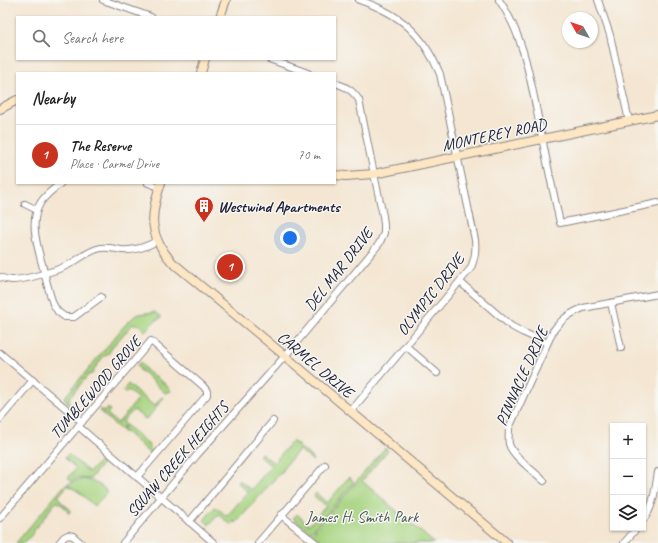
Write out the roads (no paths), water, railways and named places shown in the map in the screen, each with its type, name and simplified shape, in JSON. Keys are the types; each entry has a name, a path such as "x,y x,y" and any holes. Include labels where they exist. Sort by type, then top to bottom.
{"street":[{"path":"103,0 148,16"},
{"path":"220,16 226,0"},
{"name":"OLYMPIC DRIVE","path":"351,411 471,268 476,250 458,156 440,74 434,60 428,49 408,26 372,4 359,0"},
{"path":"499,0 513,23 521,43 528,68 560,223 658,203"},
{"path":"598,0 610,35 629,121"},
{"path":"200,72 205,60"},
{"path":"272,60 305,72"},
{"name":"DEL MAR DRIVE","path":"252,393 379,244 384,233 383,216 359,100 354,93 336,82"},
{"path":"0,109 16,101"},
{"name":"MONTEREY ROAD","path":"336,175 374,174 658,115"},
{"path":"60,184 41,202 37,210 35,229 36,241 53,304 58,312 65,317 74,317 101,297"},
{"name":"CARMEL DRIVE","path":"161,185 154,204 153,228 157,241 172,262 507,543"},
{"path":"25,204 37,210"},
{"path":"0,277 10,280 18,280 67,266 87,254 101,248 135,250 157,241"},
{"path":"460,282 511,326 547,343"},
{"name":"PINNACLE DRIVE","path":"544,481 514,454 509,446 508,437 509,428 553,331 565,317 583,308 658,294"},
{"path":"611,303 620,348"},
{"name":"TUMBLEWOOD GROVE","path":"0,518 151,341 203,386 207,391 207,395 137,477"},
{"path":"406,346 437,373"},
{"path":"0,353 33,380 137,477 214,543"},
{"path":"0,419 33,380"},
{"name":"SQUAW CREEK HEIGHTS","path":"123,543 197,455 252,393"},
{"path":"189,522 273,421"},
{"path":"258,543 325,465"},
{"path":"646,517 652,506 658,472"},
{"path":"281,515 309,540 311,539 316,543"},
{"path":"626,542 635,531"},
{"path":"59,543 68,535 73,536 81,543"}],"place":[{"name":"Westwind Apartments","path":"204,223"},
{"name":"The Reserve","path":"230,267"}],"park label":[{"name":"James H. Smith Park","path":"362,516"}]}
